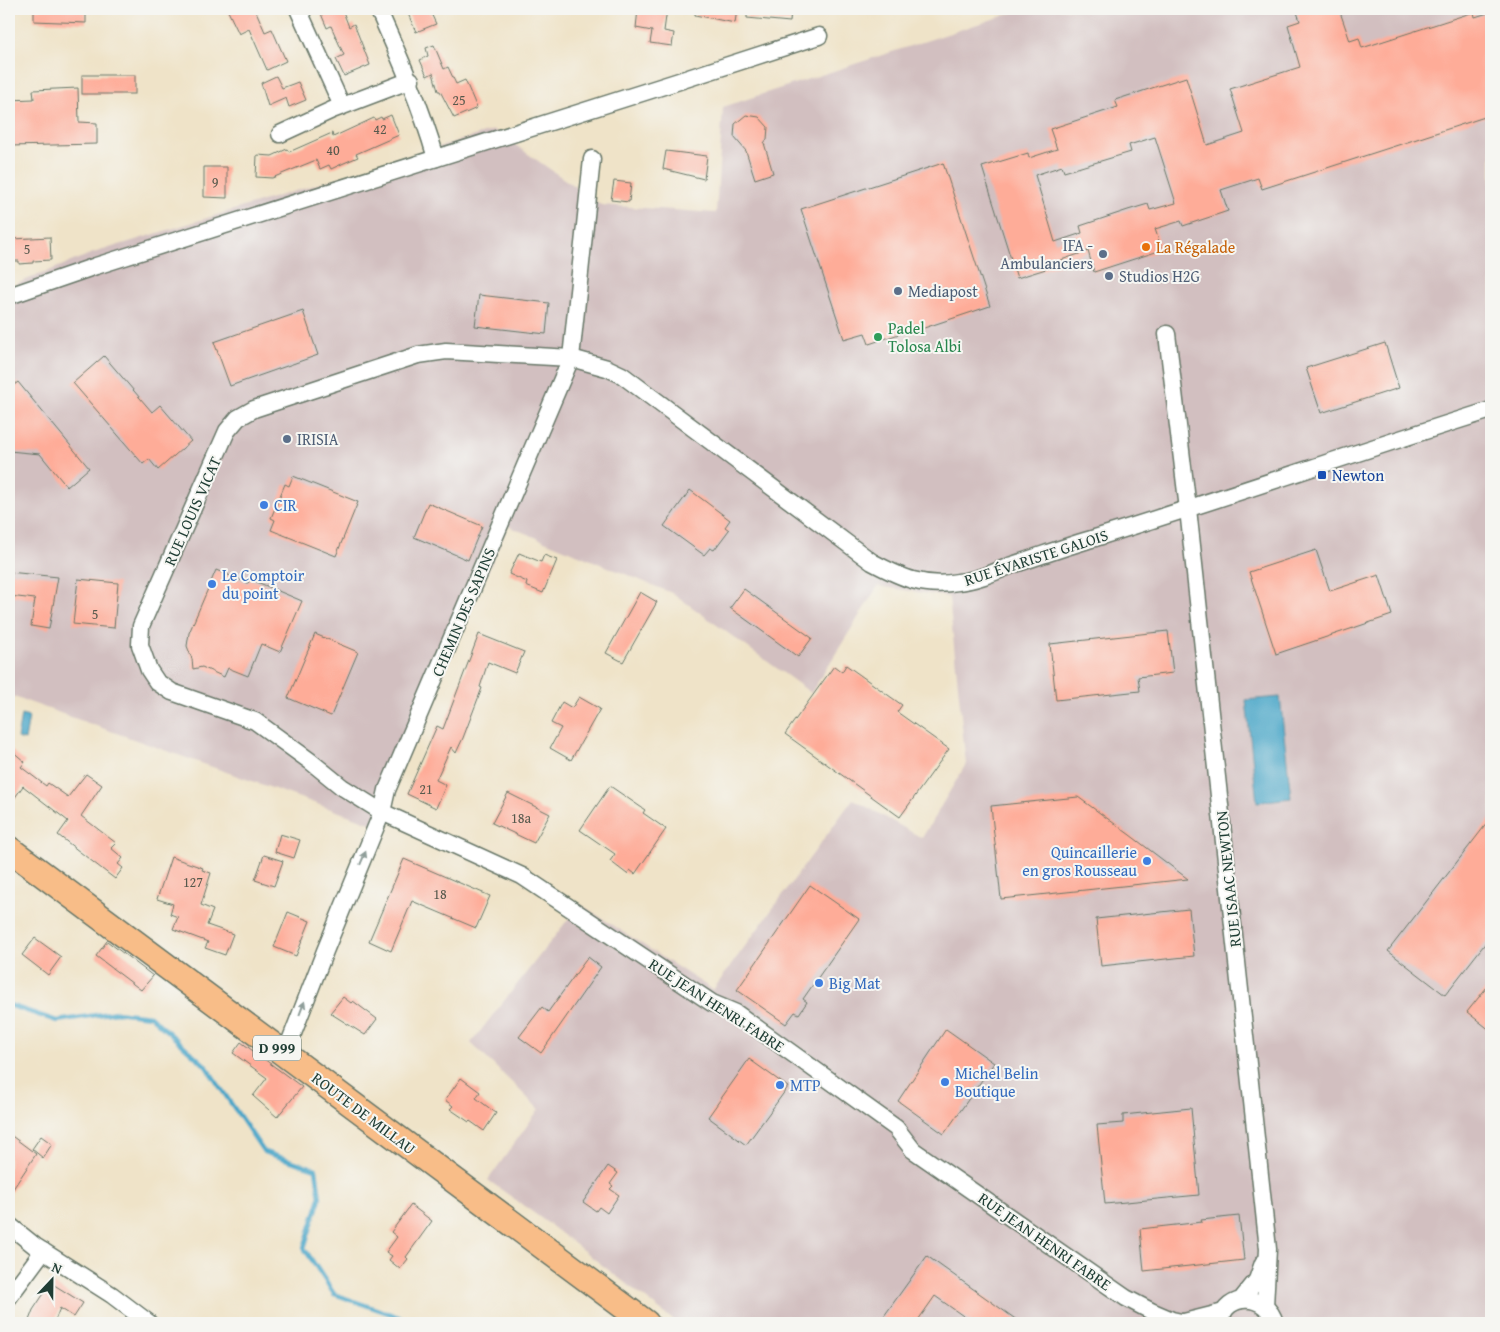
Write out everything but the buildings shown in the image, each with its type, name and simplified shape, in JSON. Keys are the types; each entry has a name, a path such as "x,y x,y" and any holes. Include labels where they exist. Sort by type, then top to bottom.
{"main road":[{"name":"ROUTE DE MILLAU","path":"9,849 646,1323"}],"street":[{"path":"298,9 342,106"},
{"path":"378,9 410,80 428,127 436,158"},
{"path":"9,296 96,266 819,36"},
{"path":"280,134 342,106 410,80"},
{"name":"CHEMIN DES SAPINS","path":"285,1054 324,951 382,812 387,790 571,358 592,159"},
{"name":"RUE ISAAC NEWTON","path":"1167,334 1188,509 1268,1250 1265,1306"},
{"name":"RUE LOUIS VICAT","path":"382,812 342,787 255,721 172,692 157,682 148,670 140,645 141,626 227,431 238,418 254,409 418,355 446,351 571,358"},
{"name":"RUE ÉVARISTE GALOIS","path":"571,358 607,368 622,375 872,562 911,581 932,584 958,582 976,578 1063,548 1491,410"},
{"name":"RUE JEAN HENRI FABRE","path":"382,812 522,876 712,1003 736,1013 896,1128 913,1150 1126,1298 1150,1311 1185,1323 1222,1318"},
{"path":"9,1224 43,1251 112,1295 149,1323"},
{"name":"RUE ISAAC NEWTON","path":"1222,1318 1229,1306 1241,1300 1257,1280 1268,1250"},
{"path":"9,1296 43,1251"},
{"path":"1241,1300 1253,1300 1265,1306 1275,1323"}],"shaded area":[{"path":"1024,9 1491,9 1491,1323 677,1323 549,1224 488,1180 539,1109 471,1043 580,904 713,990 853,799 922,838 966,764 949,597 878,586 811,693 674,594 508,526 376,825 9,695 9,287 93,253 494,130 601,205 716,213 723,107"}],"water":[{"path":"1280,697 1291,798 1257,802 1246,700"},
{"path":"21,715 29,717 25,740 17,738"}],"waterway":[{"path":"9,1005 57,1021 116,1012 150,1016 205,1065 264,1152 316,1169 320,1198 304,1248 334,1294 416,1323"}],"place":[{"name":"La Régalade","path":"1146,247"},
{"name":"IFA - Ambulanciers","path":"1103,254"},
{"name":"Studios H2G","path":"1109,276"},
{"name":"Mediapost","path":"898,291"},
{"name":"Padel Tolosa Albi","path":"878,337"},
{"name":"IRISIA","path":"287,439"},
{"name":"Newton","path":"1322,475"},
{"name":"CIR","path":"264,505"},
{"name":"Le Comptoir du point","path":"212,584"},
{"name":"Quincaillerie en gros Rousseau","path":"1147,861"},
{"name":"Big Mat","path":"819,983"},
{"name":"Michel Belin Boutique","path":"945,1082"},
{"name":"MTP","path":"780,1085"}]}
